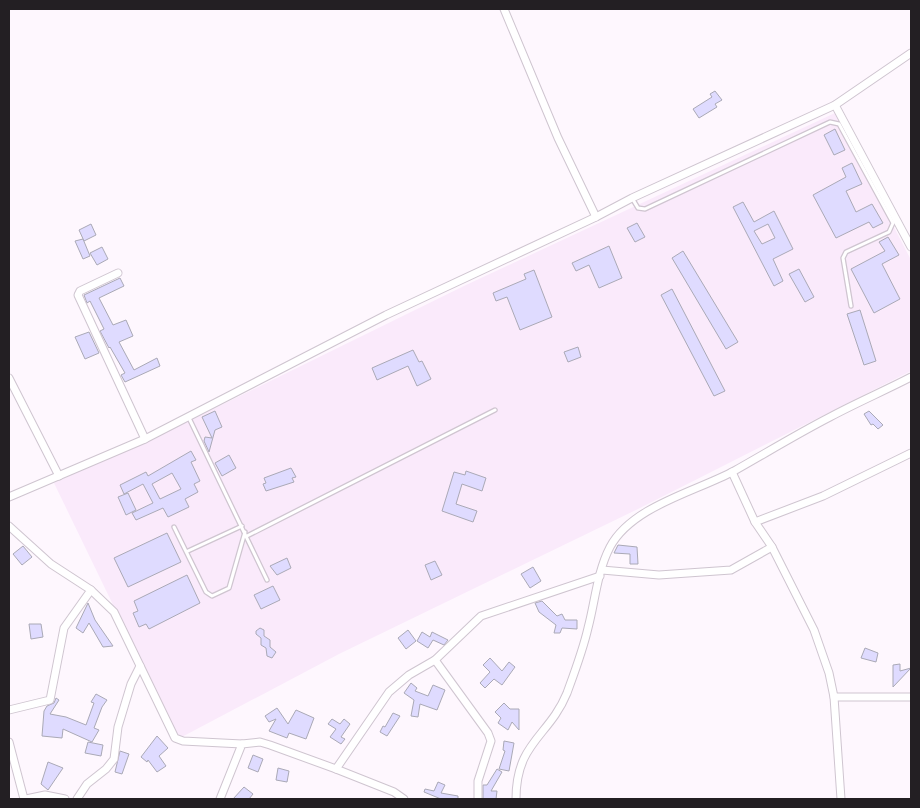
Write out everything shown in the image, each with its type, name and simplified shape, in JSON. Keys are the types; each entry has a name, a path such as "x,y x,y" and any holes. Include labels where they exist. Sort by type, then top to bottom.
{"street":[{"path":"504,9 558,138 596,217"},
{"path":"9,497 145,439 386,316 596,217 632,198 835,105 911,53"},
{"path":"835,105 911,246"},
{"path":"118,273 80,291 78,295 145,439"},
{"path":"516,799 517,779 522,760 532,741 563,703 575,673 601,573 610,548 620,533 634,520 732,472 829,417 911,377"},
{"path":"9,378 59,476"},
{"path":"755,522 823,496 911,454"},
{"path":"732,472 755,522 772,547 814,630 829,673 834,696 841,799"},
{"path":"9,526 51,564 92,590 114,612 178,740 242,744 260,742 336,769 394,792 404,799"},
{"path":"336,769 389,692 409,675 435,660 481,616 601,573 659,574 731,570 772,547"},
{"path":"9,710 50,700 64,628 92,590"},
{"path":"435,660 488,734 491,741 478,781 478,799"},
{"path":"77,799 87,784 106,769 114,759 118,727 131,684 140,666"},
{"path":"834,696 911,697"},
{"path":"9,742 25,799 45,795 65,799"},
{"path":"220,799 242,744"}],"lane":[{"path":"632,198 638,208 645,209 830,122 839,124 893,223 889,232 846,252 842,258 851,306"},
{"path":"247,536 495,410"},
{"path":"189,418 267,580"},
{"path":"174,526 206,592 212,596 229,588 245,531"},
{"path":"188,552 242,526"}],"shaded area":[{"path":"835,113 911,260 911,371 638,509 339,654 178,739 54,483 193,419 466,285"}],"building":[{"path":"715,91 722,100 715,104 717,107 699,118 693,109 712,97 710,94"},
{"path":"835,129 845,150 834,155 824,135"},
{"path":"852,163 862,184 846,191 856,212 872,204 883,223 873,228 869,222 836,238 813,195 846,177 842,168"},
{"path":"743,202 754,222 774,211 793,249 773,259 783,281 774,286 733,207","holes":["768,224 775,238 762,244 754,231"]},
{"path":"637,223 645,237 635,242 627,228"},
{"path":"91,224 96,235 84,241 79,230"},
{"path":"888,237 899,255 882,264 900,299 874,313 851,269 885,251 879,242"},
{"path":"83,239 90,256 83,259 75,241"},
{"path":"609,246 622,278 599,288 589,265 576,271 572,263"},
{"path":"102,247 108,259 97,265 90,253"},
{"path":"683,251 738,342 726,349 672,258"},
{"path":"799,269 814,297 805,302 789,274"},
{"path":"534,270 552,317 520,330 507,297 496,301 493,293 526,279 524,274"},
{"path":"120,278 124,286 99,298 113,325 126,320 133,336 119,342 134,370 157,358 160,366 125,382 121,375 125,373 100,331 104,329 90,301 87,303 84,295"},
{"path":"672,289 725,391 714,396 661,295"},
{"path":"860,310 876,361 864,365 847,314"},
{"path":"89,332 99,353 85,359 75,337"},
{"path":"578,347 581,357 568,362 564,352"},
{"path":"413,350 419,362 422,361 431,379 417,386 408,366 377,380 372,368"},
{"path":"215,411 222,427 215,430 209,452 204,441 205,437 212,438 202,417"},
{"path":"869,411 883,425 878,429 873,424 871,425 864,414"},
{"path":"191,451 196,460 191,462 200,481 194,484 198,492 185,499 189,507 168,517 163,508 136,520 132,513 153,503 143,484 124,494 120,485 146,472 148,476","holes":["172,473 181,489 160,499 152,484"]},
{"path":"229,455 236,468 222,476 215,463"},
{"path":"291,468 296,477 292,478 294,482 266,491 263,484 266,483 264,478"},
{"path":"466,471 486,478 482,491 462,484 456,504 477,511 473,522 442,511 454,472 465,475"},
{"path":"128,493 136,510 126,515 118,497"},
{"path":"167,533 181,562 128,587 114,558"},
{"path":"618,545 637,547 638,564 630,564 630,554 614,553"},
{"path":"23,546 32,557 22,565 13,554"},
{"path":"287,558 291,568 277,575 270,566"},
{"path":"435,561 442,575 431,580 425,565"},
{"path":"533,567 541,581 530,588 521,574"},
{"path":"187,575 200,603 149,629 146,624 139,627 133,613 138,611 134,601"},
{"path":"273,586 280,600 261,609 254,595"},
{"path":"542,601 557,616 562,614 565,620 577,620 577,629 562,628 560,633 554,633 556,625 539,612 535,603"},
{"path":"88,603 95,620 113,646 103,647 89,623 83,633 76,628"},
{"path":"29,624 41,624 43,637 31,639"},
{"path":"260,628 264,630 264,636 270,640 270,647 276,652 272,658 267,656 266,648 261,645 261,638 256,634 256,631"},
{"path":"408,630 416,641 406,649 398,638"},
{"path":"422,632 430,637 432,632 448,640 444,645 433,640 428,648 417,641"},
{"path":"865,648 878,653 876,662 861,658"},
{"path":"490,658 502,671 509,662 515,667 502,685 494,679 485,688 480,683 490,672 483,665"},
{"path":"900,664 900,671 911,668 893,687 893,665"},
{"path":"411,683 417,688 415,691 428,696 433,685 445,690 437,710 420,704 418,717 411,716 414,700 404,693"},
{"path":"96,694 107,700 102,707 94,728 99,730 92,742 63,729 62,738 42,736 44,711 47,706 54,703 56,698 59,700 50,714 66,717 86,725 94,703 91,702"},
{"path":"504,703 510,709 519,709 519,730 512,722 508,730 498,723 501,718 495,712"},
{"path":"277,708 288,724 296,710 314,718 306,739 289,733 287,738 269,731 276,719 269,722 265,716"},
{"path":"393,713 400,716 387,736 380,732"},
{"path":"332,719 340,724 344,719 350,724 341,737 345,739 341,744 330,737 336,729 328,724"},
{"path":"157,736 168,748 159,756 166,766 157,772 148,760 147,762 141,757"},
{"path":"504,741 514,743 509,771 499,769 505,751 503,750"},
{"path":"88,742 103,745 101,756 85,753"},
{"path":"120,751 129,754 122,774 115,772"},
{"path":"253,755 263,759 258,772 248,768"},
{"path":"48,762 63,768 48,790 41,784"},
{"path":"278,768 289,771 287,782 276,780"},
{"path":"497,769 502,772 491,791 497,791 496,799 483,799 483,785 487,785"},
{"path":"438,782 445,785 441,793 458,796 458,799 441,799 424,792 425,789 434,791"},
{"path":"244,787 253,794 249,799 233,799"}]}
